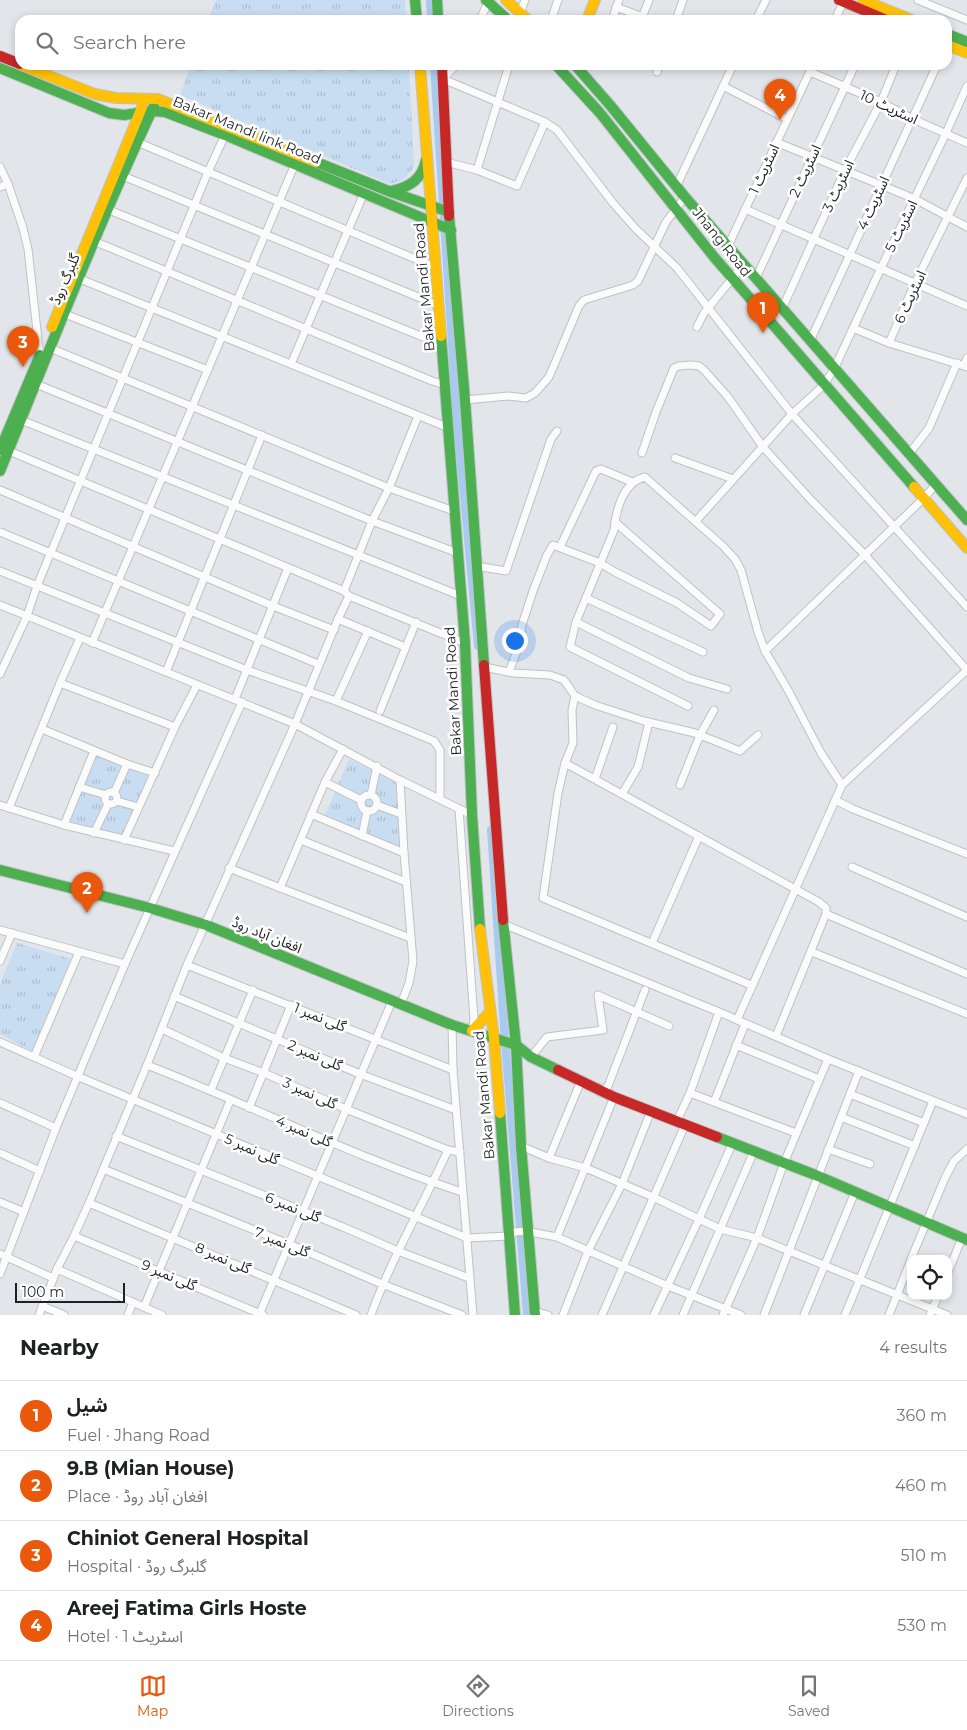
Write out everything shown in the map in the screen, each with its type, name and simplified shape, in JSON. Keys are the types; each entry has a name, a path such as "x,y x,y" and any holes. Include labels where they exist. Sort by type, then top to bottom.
{"main road":[{"path":"415,0 416,15"},
{"path":"437,0 438,15"},
{"path":"506,0 522,15"},
{"path":"589,15 595,0"},
{"path":"863,0 900,15"},
{"path":"487,1 502,15"},
{"path":"841,1 872,15"},
{"path":"952,36 967,42"},
{"path":"952,47 967,53"},
{"name":"Bakar Mandi link Road","path":"0,56 15,62"},
{"name":"Bakar Mandi link Road","path":"0,68 109,113 124,115 152,110 165,112 226,135 451,230"},
{"name":"Bakar Mandi link Road","path":"34,70 96,94 116,98 158,99 391,192 449,212"},
{"name":"Bakar Mandi Road","path":"420,70 465,642 472,815 480,934 490,1012 498,1040 512,1234 515,1315"},
{"path":"442,70 449,212 465,400 503,924 515,1045 534,1313"},
{"name":"Jhang Road","path":"561,70 600,113 732,277 967,548"},
{"name":"Jhang Road","path":"579,70 676,187 810,341 835,366 967,520"},
{"name":"گلبرگ روڈ","path":"0,471 2,449 146,98"},
{"name":"گلبرگ روڈ","path":"2,449 21,420 137,142 158,99"},
{"path":"391,192 406,188 418,179 425,167 427,152"},
{"path":"456,526 474,524"},
{"name":"افغان آباد روڈ","path":"0,870 206,924 452,1025 515,1045"},
{"path":"472,1031 490,1012"},
{"path":"515,1045 532,1057 614,1097 818,1176 965,1239"}],"street":[{"path":"524,15 525,0"},
{"path":"553,15 558,0"},
{"path":"643,15 649,0"},
{"path":"678,15 683,0"},
{"path":"758,15 766,0"},
{"path":"918,0 967,20"},
{"path":"482,15 487,1"},
{"path":"837,15 841,1"},
{"path":"617,4 637,15"},
{"path":"452,70 443,80 545,122 557,130 613,203 635,228 677,268 792,414 967,606"},
{"path":"478,170 508,70"},
{"path":"676,187 731,70"},
{"name":"اسٹریٹ 2","path":"756,278 853,70"},
{"name":"اسٹریٹ 3","path":"782,309 845,170 881,102 894,70"},
{"name":"اسٹریٹ 4","path":"810,341 935,70"},
{"name":"اسٹریٹ 10","path":"810,72 881,102 913,119 967,143"},
{"name":"اسٹریٹ 1","path":"728,246 810,72"},
{"path":"723,86 787,120"},
{"name":"اسٹریٹ 5","path":"696,521 792,414 824,385 835,366 967,86"},
{"path":"446,162 478,170 517,186 545,122"},
{"path":"0,674 27,616 37,586 194,205 226,135"},
{"path":"137,142 437,268"},
{"path":"776,142 914,199 967,227"},
{"path":"92,643 295,164"},
{"path":"0,167 8,184 28,249 42,368"},
{"path":"123,176 440,306"},
{"name":"اسٹریٹ 6","path":"889,343 915,283 967,178"},
{"path":"0,188 8,184"},
{"path":"291,364 364,193"},
{"path":"465,400 508,396 526,398 535,393 549,377 579,306 584,300 633,285 638,281 666,222 685,197"},
{"path":"745,209 967,306"},
{"path":"109,210 443,345"},
{"path":"96,242 432,381 446,385"},
{"path":"696,326 732,277 744,264"},
{"path":"80,279 449,428"},
{"path":"65,314 208,370"},
{"path":"853,328 889,343 964,363 929,428 909,454"},
{"path":"50,348 389,488 454,511"},
{"path":"642,453 674,368 691,365 699,366 714,380 763,447 811,500 865,554 967,670 842,785 737,1020"},
{"path":"36,384 372,521 458,554"},
{"path":"38,1315 57,1269 89,1203 229,868 295,724 318,664 334,630 372,521 389,488 418,416"},
{"path":"21,420 461,596"},
{"path":"476,566 506,572 551,439 557,431"},
{"path":"166,672 262,435"},
{"path":"2,449 465,642"},
{"path":"675,458 733,479"},
{"path":"560,547 596,470 601,469 632,482"},
{"path":"688,706 570,647 576,622 614,530 616,514 628,486 632,482 645,477 696,521 735,559 741,570 764,651 788,690 807,728 842,785"},
{"path":"764,651 924,498 936,484"},
{"path":"0,490 334,630"},
{"path":"509,672 519,646 522,625 533,591 553,545 600,563 676,604 711,626 720,614 615,522"},
{"path":"0,532 318,664"},
{"path":"0,1274 3,1256 24,1212 56,1128 238,701 247,670 288,568"},
{"path":"0,571 247,670 308,690 434,741 440,750 440,799"},
{"path":"586,598 704,652"},
{"path":"0,605 295,724 377,766 400,780 472,815"},
{"path":"338,619 406,647"},
{"path":"380,711 416,622"},
{"path":"576,622 689,678 727,689"},
{"path":"336,701 368,631"},
{"path":"9,808 80,638"},
{"path":"484,667 509,672 550,675 564,680 575,696 595,705 649,722 700,735 740,751 758,736"},
{"path":"60,683 176,727"},
{"path":"124,840 197,685"},
{"path":"575,696 572,710 573,743 565,763 558,793 543,898 751,985"},
{"path":"680,784 700,735 714,710"},
{"path":"622,794 638,767 649,722"},
{"path":"595,779 613,726"},
{"path":"42,729 127,764 155,773"},
{"path":"280,888 325,782 343,749"},
{"path":"64,825 94,751"},
{"path":"565,763 795,888 820,902 826,908 826,914 812,952 776,1036"},
{"path":"114,792 127,764"},
{"path":"371,795 377,766"},
{"path":"261,1314 302,1211 375,1039 410,983 413,961 400,780"},
{"path":"325,782 361,800"},
{"path":"79,787 106,796"},
{"path":"108,804 105,800 106,796 109,792 114,792"},
{"path":"114,792 117,796 117,801"},
{"path":"371,795 376,799 377,805 373,810 367,811 362,807 361,800 365,796 371,795"},
{"path":"835,800 853,809 967,854"},
{"path":"108,804 113,804 117,801 138,807"},
{"path":"94,833 108,804"},
{"path":"0,805 94,833 174,851"},
{"path":"377,805 401,814"},
{"path":"459,809 474,1019 472,1031"},
{"path":"362,836 367,811"},
{"path":"311,814 404,853"},
{"path":"652,943 699,836"},
{"path":"301,840 406,882"},
{"path":"852,867 967,917"},
{"path":"229,868 410,938"},
{"path":"826,914 967,974"},
{"path":"503,924 719,1012 828,1059 967,1114"},
{"path":"0,930 125,964"},
{"path":"0,962 12,933"},
{"path":"34,1057 79,952"},
{"path":"812,952 967,1014"},
{"name":"گلی نمبر 1","path":"187,965 453,1070"},
{"path":"211,1090 240,1025 253,990"},
{"path":"602,1091 608,1086 645,990"},
{"path":"532,1057 547,1037 603,1030 598,995 669,1026"},
{"name":"گلی نمبر 2","path":"174,996 360,1074 456,1110"},
{"path":"249,1108 291,1005"},
{"path":"602,1315 653,1197 681,1123 719,1012"},
{"path":"714,1102 745,1024"},
{"path":"452,1025 453,1070 473,1315"},
{"name":"گلی نمبر 3","path":"162,1029 224,1058 264,1073 346,1109 448,1150 460,1152"},
{"name":"گلی نمبر 5","path":"0,1042 79,1077 467,1238 527,1231 557,1237 668,1286 692,1294 724,1312 741,1315"},
{"path":"736,1045 819,1079"},
{"path":"724,1312 757,1238 784,1163 828,1059"},
{"name":"گلی نمبر 4","path":"147,1065 211,1090 230,1101 433,1183 462,1192"},
{"path":"764,1315 859,1071"},
{"path":"549,1158 581,1081"},
{"path":"690,1093 796,1133"},
{"path":"850,1094 924,1123"},
{"path":"557,1237 614,1097"},
{"path":"144,1307 215,1133 230,1101"},
{"path":"845,1315 933,1101"},
{"path":"0,1103 56,1128"},
{"path":"563,1315 588,1251 622,1184 651,1111"},
{"path":"841,1117 915,1146"},
{"name":"گلی نمبر 6","path":"116,1136 469,1278"},
{"path":"654,1315 700,1219 733,1142"},
{"path":"521,1146 549,1158 586,1168 720,1228 757,1238 825,1267 897,1294 932,1312 947,1315"},
{"path":"828,1149 870,1164"},
{"path":"913,1255 954,1161 967,1149"},
{"path":"371,1315 382,1284 448,1150"},
{"path":"683,1315 754,1151"},
{"path":"0,1153 40,1171"},
{"name":"گلی نمبر 7","path":"103,1169 462,1315"},
{"path":"804,1315 855,1192"},
{"path":"0,1202 24,1212"},
{"name":"گلی نمبر 8","path":"89,1203 356,1315"},
{"name":"گلی نمبر 9","path":"74,1236 261,1314"},
{"path":"952,1264 965,1239"},
{"path":"3,1256 53,1278"},
{"path":"57,1269 162,1315"},
{"path":"889,1315 907,1269"},
{"path":"932,1312 936,1300"},
{"path":"128,1315 133,1302"},
{"path":"42,1306 64,1315"},
{"path":"534,1313 548,1315"}],"green space":[{"path":"216,0 405,0 406,15 210,15"},
{"path":"189,70 409,70 414,166 405,178 390,184 180,95"},
{"path":"94,755 150,777 122,835 68,821"},
{"path":"349,759 399,785 403,855 325,815"},
{"path":"17,943 71,959 32,1051 0,1034 0,984"}],"waterway":[{"path":"430,0 431,15"},
{"path":"434,70 457,422 478,646"},
{"path":"491,830 504,1028 527,1315"}],"traffic: fast":[{"path":"415,0 416,15"},
{"path":"437,0 438,15"},
{"path":"486,0 502,15"},
{"path":"952,36 967,42"},
{"path":"0,68 109,113 124,115 152,111 165,112 225,135 451,230"},
{"path":"561,70 600,113 714,257 914,487"},
{"path":"579,70 685,197 967,520"},
{"path":"0,471 94,242 154,106"},
{"path":"392,191 414,181 422,172 426,160"},
{"path":"316,162 391,192 449,212"},
{"path":"449,216 465,400 484,665"},
{"path":"441,336 465,643 472,815 480,929"},
{"path":"0,450 40,355"},
{"path":"0,870 150,908 206,925 452,1025 516,1045 531,1057 558,1070"},
{"path":"503,920 516,1045 521,1146 535,1315"},
{"path":"500,1113 515,1315"},
{"path":"717,1137 818,1176 967,1240"}],"traffic: slow":[{"path":"506,0 522,15"},
{"path":"589,15 595,0"},
{"path":"863,0 900,15"},
{"path":"952,47 967,53"},
{"path":"34,70 95,94 116,98 158,99 316,162"},
{"path":"420,70 441,336"},
{"path":"52,327 142,107"},
{"path":"914,487 967,548"},
{"path":"480,929 494,1038 500,1113"},
{"path":"472,1031 490,1012"}],"traffic: jam":[{"path":"839,0 875,15"},
{"path":"0,56 15,62"},
{"path":"442,70 449,216"},
{"path":"484,665 503,920"},
{"path":"558,1070 614,1097 717,1137"}],"place":[{"name":"Areej Fatima Girls Hoste","path":"780,120"},
{"name":"شیل","path":"763,333"},
{"name":"Chiniot General Hospital","path":"23,367"},
{"name":"9.B (Mian House)","path":"87,913"}]}
